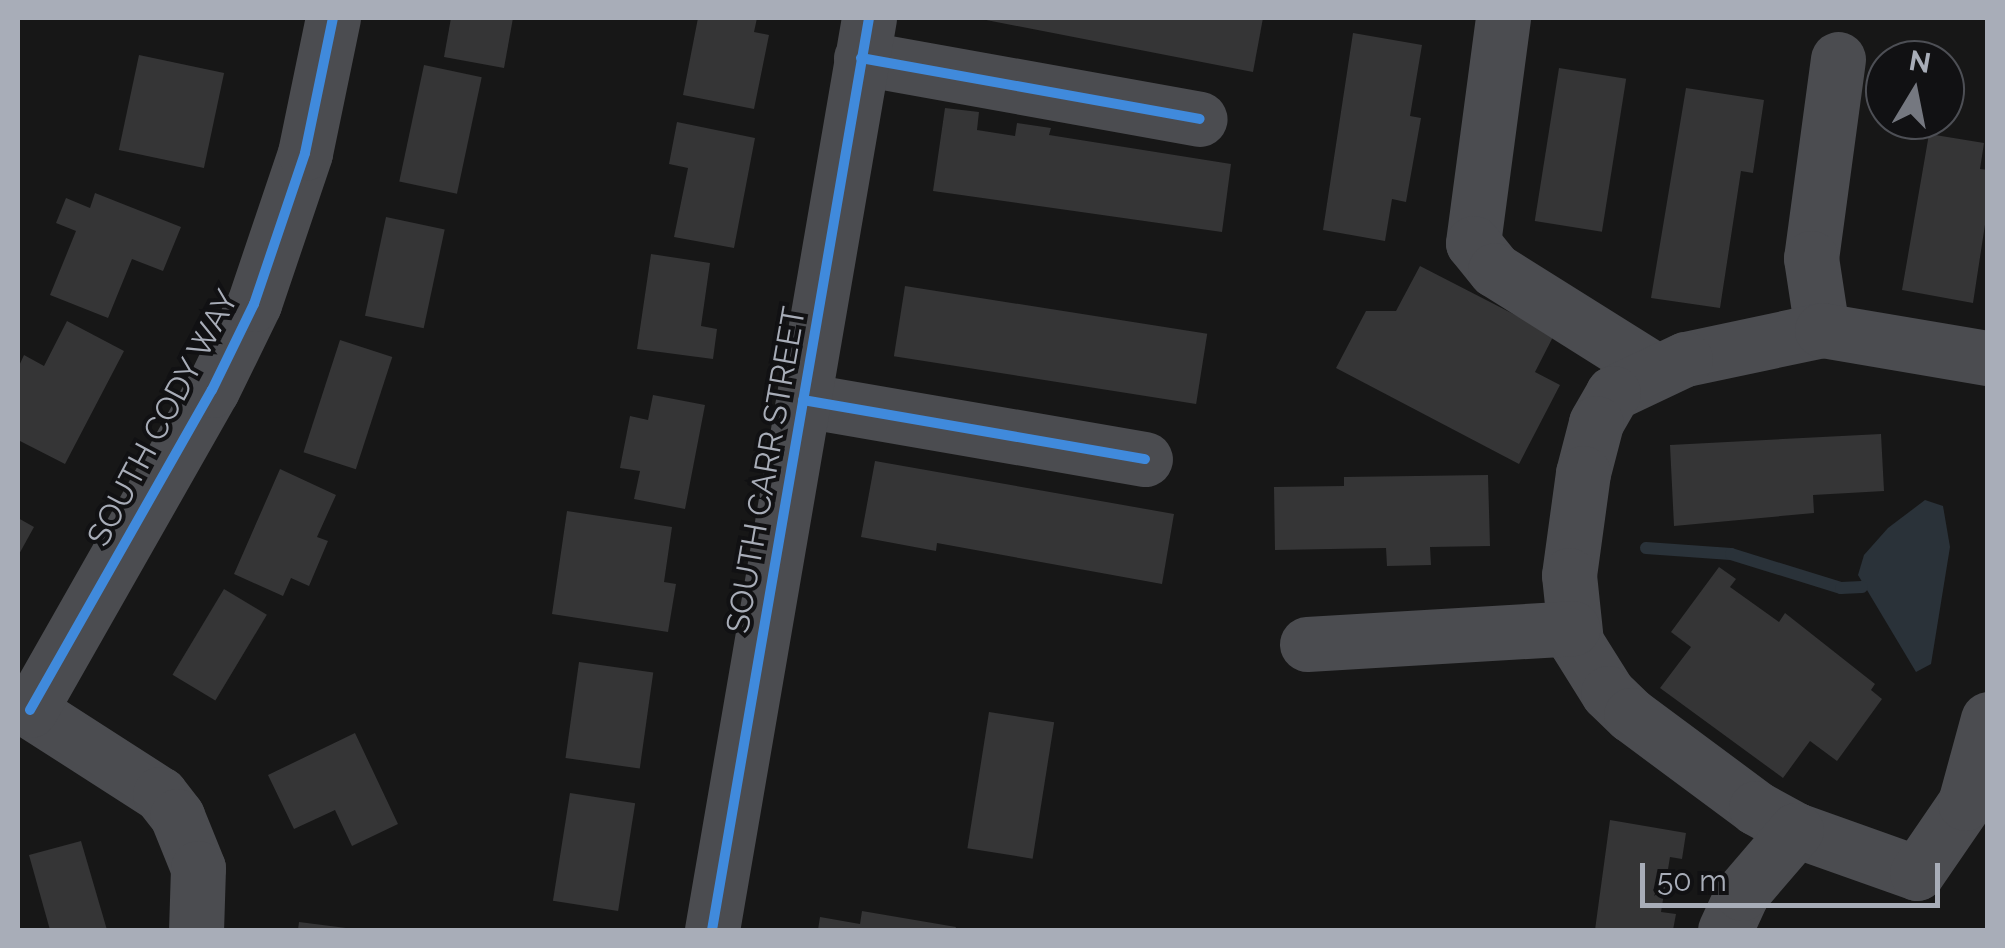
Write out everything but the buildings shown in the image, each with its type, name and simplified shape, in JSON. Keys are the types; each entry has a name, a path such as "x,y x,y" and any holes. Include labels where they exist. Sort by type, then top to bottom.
{"street":[{"name":"SOUTH CODY WAY","path":"24,707 212,390 254,304 305,153 333,18"},
{"path":"1503,18 1473,243 1495,270 1653,369"},
{"path":"865,38 1200,119"},
{"name":"SOUTH CARR STREET","path":"712,930 865,38"},
{"path":"1822,330 1811,258 1838,60"},
{"path":"1988,358 1822,330 1653,369 1613,393 1588,448 1570,575 1573,628 1590,669 1631,715 1796,830 1917,872 1976,810 1988,719"},
{"path":"803,400 1145,458"},
{"path":"1307,644 1573,628"},
{"path":"24,707 138,775 177,816 198,868 196,930"},
{"path":"1724,930 1742,893 1796,830"}],"shaded area":[{"path":"1925,500 1943,506 1950,547 1931,664 1916,672 1858,575 1864,555 1888,528"}],"waterway":[{"path":"1646,548 1731,554 1841,588 1862,587"}],"cycle path":[{"path":"30,710 212,390 254,304 305,153 333,18"},
{"path":"712,930 869,18"},
{"path":"861,58 1200,119"},
{"path":"803,400 1145,459"}]}
